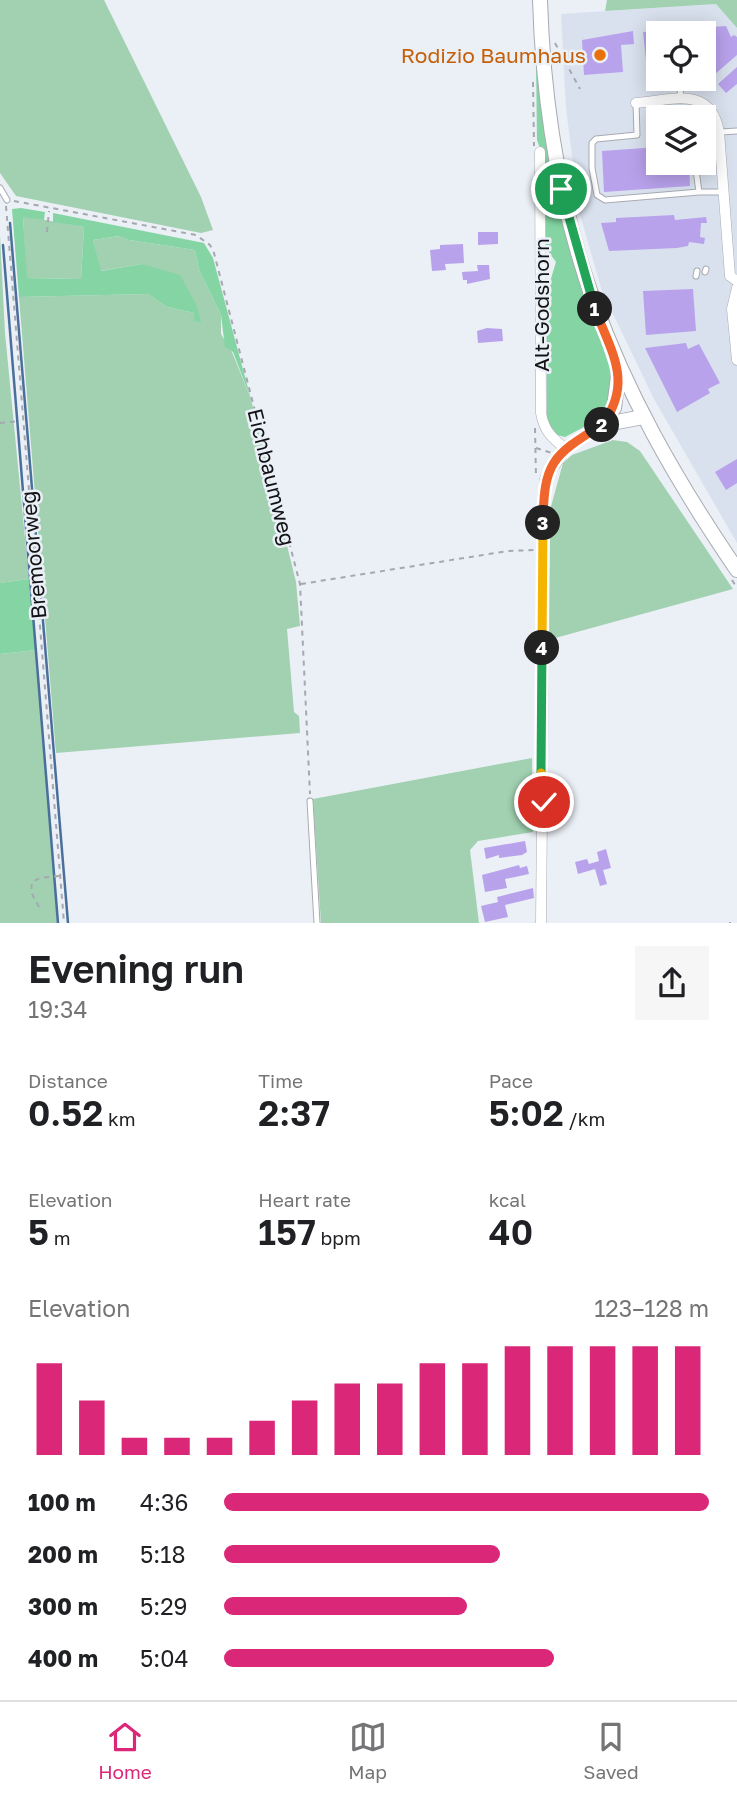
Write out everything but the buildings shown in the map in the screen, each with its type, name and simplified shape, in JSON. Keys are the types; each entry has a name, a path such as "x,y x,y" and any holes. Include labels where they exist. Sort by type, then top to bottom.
{"main road":[{"path":"540,0 546,95 561,189 590,295 635,402 734,574"},
{"path":"604,421 614,408 619,368"},
{"path":"604,421 635,402"},
{"path":"604,421 643,417"}],"street":[{"path":"636,103 681,99 702,101 709,106 717,120 730,276 737,281"},
{"name":"Alt-Godshorn","path":"537,152 541,413 543,425 562,453"},
{"path":"737,288 732,309 737,360"},
{"path":"541,923 545,479 562,453 604,421"}],"lane":[{"path":"681,91 681,99"},
{"path":"636,103 636,135 596,139 592,144 592,168 597,195 605,200 724,192"},
{"path":"716,132 737,131"},
{"path":"697,175 699,192"},
{"path":"0,188 7,200"},
{"path":"310,801 317,923"}],"path":[{"path":"554,38 580,89"},
{"path":"533,83 537,152"},
{"name":"Eichbaumweg","path":"7,200 196,236 210,245 300,584 310,801"},
{"name":"Bremoorweg","path":"7,200 5,213 64,923"},
{"path":"47,232 49,209"},
{"path":"0,423 22,421"},
{"path":"536,448 562,453"},
{"path":"300,584 508,551 543,550"},
{"path":"734,574 737,588"},
{"path":"39,907 31,892 32,882 40,878 60,876"}],"shaded area":[{"path":"716,4 737,28 737,543 654,399 602,291 579,211 566,108 561,14"}],"green space":[{"path":"0,0 104,0 201,197 213,230 201,233 16,196 0,173"},
{"path":"607,0 737,0 737,28 716,4 605,11"},
{"path":"536,59 554,180 569,249 614,380 608,409 597,420 565,437 554,434 547,422 546,295 556,262 546,248 543,157 537,140"},
{"path":"12,209 45,212 44,220 23,217 27,278 81,279 84,227 53,222 53,213 204,243 213,258 251,399 233,352 225,347 221,315 199,270 195,250 129,240 119,236 93,240 101,271 142,264 180,275 196,304 201,322 194,321 194,313 167,307 148,294 19,297"},
{"path":"23,216 84,227 81,279 26,278"},
{"path":"0,235 5,333 29,579 0,583"},
{"path":"120,236 129,240 195,250 199,270 221,315 221,334 232,352 251,399 296,582 300,626 287,629 294,712 299,716 300,733 56,753 19,297 148,294 167,307 194,313 196,304 142,264 100,271 93,240"},
{"path":"613,440 627,442 640,451 733,589 548,640 547,521 563,463 572,455"},
{"path":"29,579 36,650 0,654 0,583"},
{"path":"36,650 58,923 0,923 0,654"},
{"path":"532,758 533,832 478,841 470,850 479,923 321,923 313,799"}],"waterway":[{"path":"10,223 68,923"},
{"path":"3,245 58,923"}],"place":[{"name":"Rodizio Baumhaus","path":"600,55"}],"route":[{"path":"544,802 541,776 545,479 558,457 574,441 601,425 614,408 619,368 590,295 561,189"}]}
